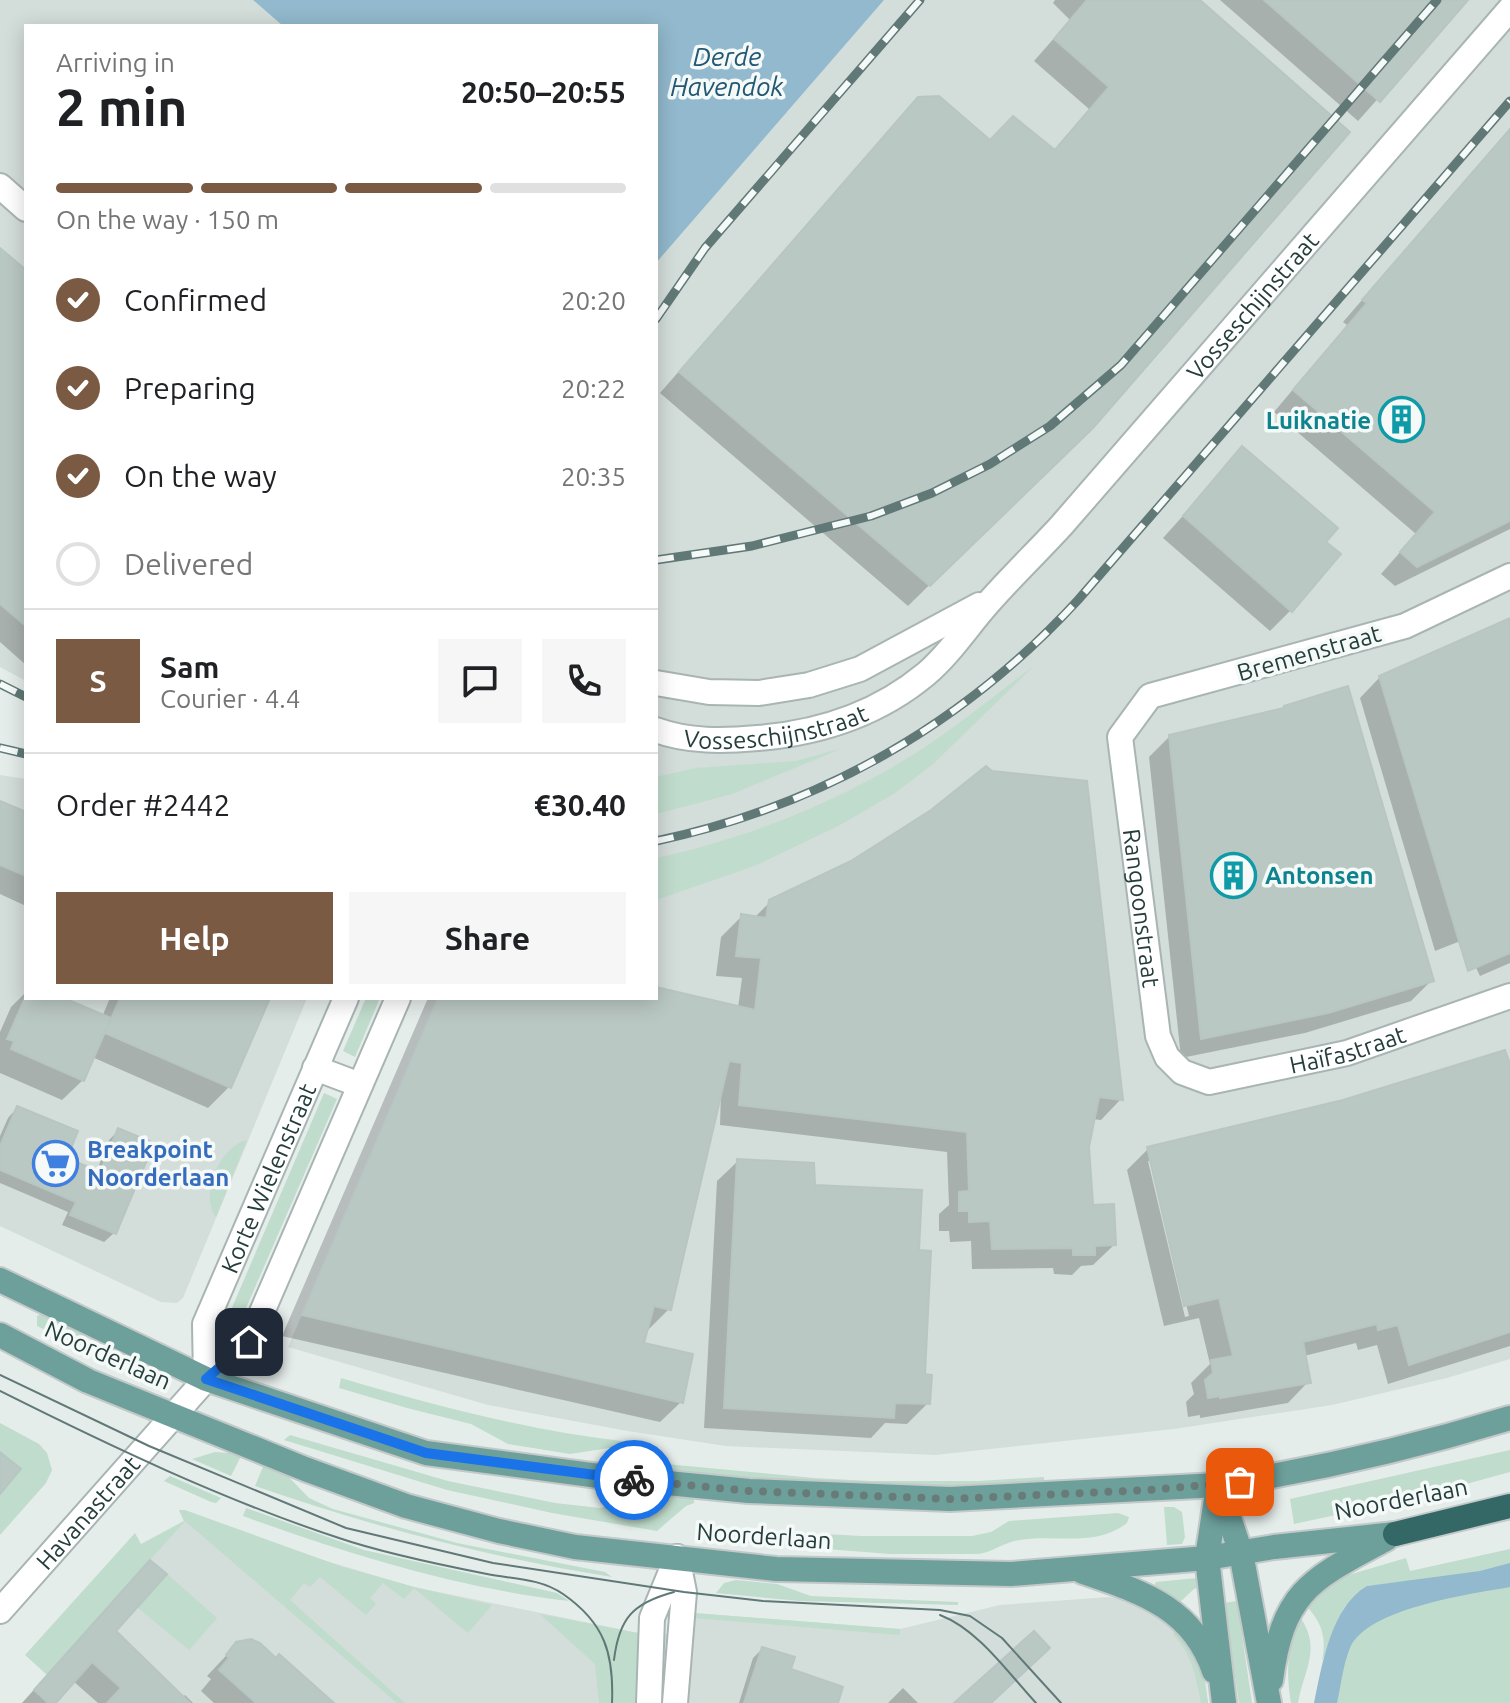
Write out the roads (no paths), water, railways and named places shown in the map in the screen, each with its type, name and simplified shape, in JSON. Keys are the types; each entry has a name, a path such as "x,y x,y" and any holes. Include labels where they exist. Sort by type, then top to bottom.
{"highway":[{"name":"Noorderlaan","path":"1395,1534 1510,1506"}],"main road":[{"name":"Noorderlaan","path":"0,1280 206,1379 426,1453 606,1477 749,1491 950,1499 1218,1485 1453,1436 1510,1418"},
{"name":"Noorderlaan","path":"0,1335 88,1381 305,1469 406,1506 575,1547 776,1569 1001,1574 1207,1558 1274,1547 1395,1534"},
{"path":"1218,1485 1241,1553 1269,1700"},
{"path":"1218,1485 1207,1558 1224,1701"},
{"path":"1269,1700 1279,1635 1294,1602 1325,1573 1395,1534"},
{"path":"1077,1570 1138,1591 1159,1601 1177,1615 1208,1653 1224,1701"}],"street":[{"name":"Vosseschijnstraat","path":"661,736 724,741 789,735 849,720 892,699 928,673 1072,514 1510,9"},
{"path":"0,186 24,207"},
{"name":"Bremenstraat","path":"1120,737 1150,696 1405,626 1510,576"},
{"name":"Vosseschijnstraat","path":"663,686 759,693 809,685 860,669 992,599"},
{"name":"Rangoonstraat","path":"1120,737 1158,1036 1167,1057 1182,1072"},
{"name":"Haïfastraat","path":"1182,1072 1209,1082 1347,1053 1510,996"},
{"name":"Korte Wielenstraat","path":"206,1379 205,1324 345,1000"},
{"name":"Korte Wielenstraat","path":"206,1379 249,1342 397,1000"},
{"name":"Korte Wielenstraat","path":"315,1068 360,1085"},
{"name":"Havanastraat","path":"0,1611 206,1379"},
{"path":"649,1703 652,1618 677,1557"},
{"path":"675,1703 684,1592 677,1557"}],"water":[{"name":"Derde Havendok","path":"253,0 884,0 658,261 658,24 281,24"},
{"path":"1510,1563 1510,1587 1422,1605 1398,1613 1360,1634 1348,1654 1337,1703 1314,1703 1325,1655 1337,1622 1355,1595 1367,1586 1480,1571"}],"tram line":[{"path":"0,1375 149,1446 346,1528 493,1563 684,1592 763,1601 940,1610 970,1616 1002,1638 1061,1703"},
{"path":"0,1391 167,1471 296,1523 393,1554 535,1582 554,1589 589,1616 604,1641 611,1669 612,1703"},
{"path":"614,1660 620,1633 630,1614 648,1601 674,1592"},
{"path":"940,1615 968,1631 1036,1703"}],"railway":[{"path":"658,316 705,248 920,0"},
{"path":"658,560 752,546 871,516 932,493 990,464 1050,426 1121,365 1437,0"},
{"path":"658,841 717,826 776,806 886,754 938,722 1034,645 1078,600 1510,101"},
{"path":"0,684 24,696"},
{"path":"0,748 24,754"}],"place":[{"name":"Luiknatie","path":"1402,420"},
{"name":"Antonsen","path":"1234,875"},
{"name":"Breakpoint Noorderlaan","path":"56,1163"}]}
